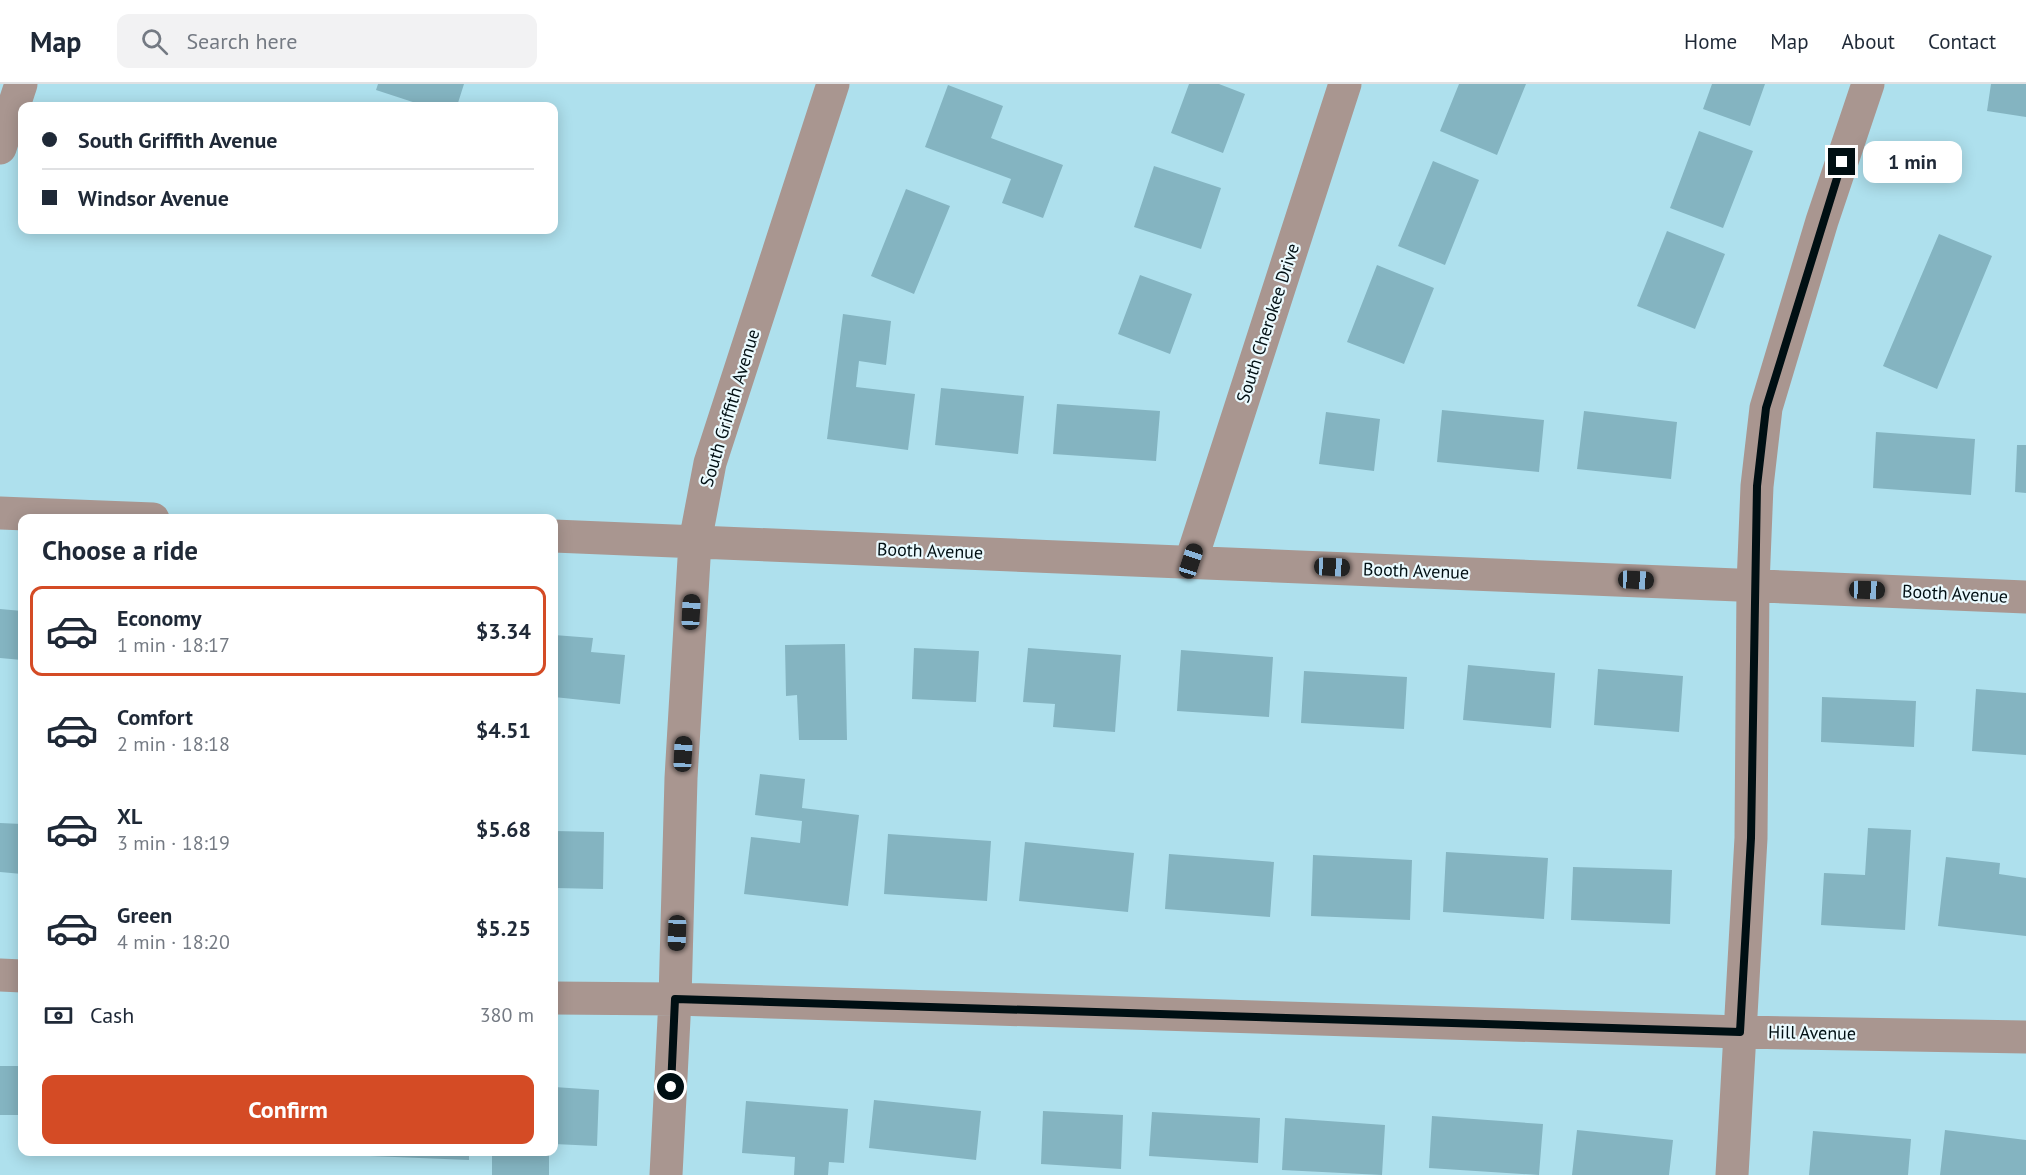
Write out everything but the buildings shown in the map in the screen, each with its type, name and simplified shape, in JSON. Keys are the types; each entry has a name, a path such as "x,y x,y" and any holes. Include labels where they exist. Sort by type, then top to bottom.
{"street":[{"path":"0,148 21,84"},
{"name":"South Griffith Avenue","path":"666,1175 675,999 681,778 695,542 710,463 833,84"},
{"name":"South Cherokee Drive","path":"1191,561 1345,84"},
{"path":"1732,1175 1751,838 1757,486 1766,408 1822,221 1868,84"},
{"path":"0,513 26,514"},
{"name":"Booth Avenue","path":"558,536 2026,597"},
{"path":"0,975 18,976"},
{"name":"Hill Avenue","path":"558,998 675,999 1740,1032 2026,1037"}],"route":[{"path":"671,1087 675,999 1740,1032 1751,838 1757,486 1766,408 1842,162"}]}
